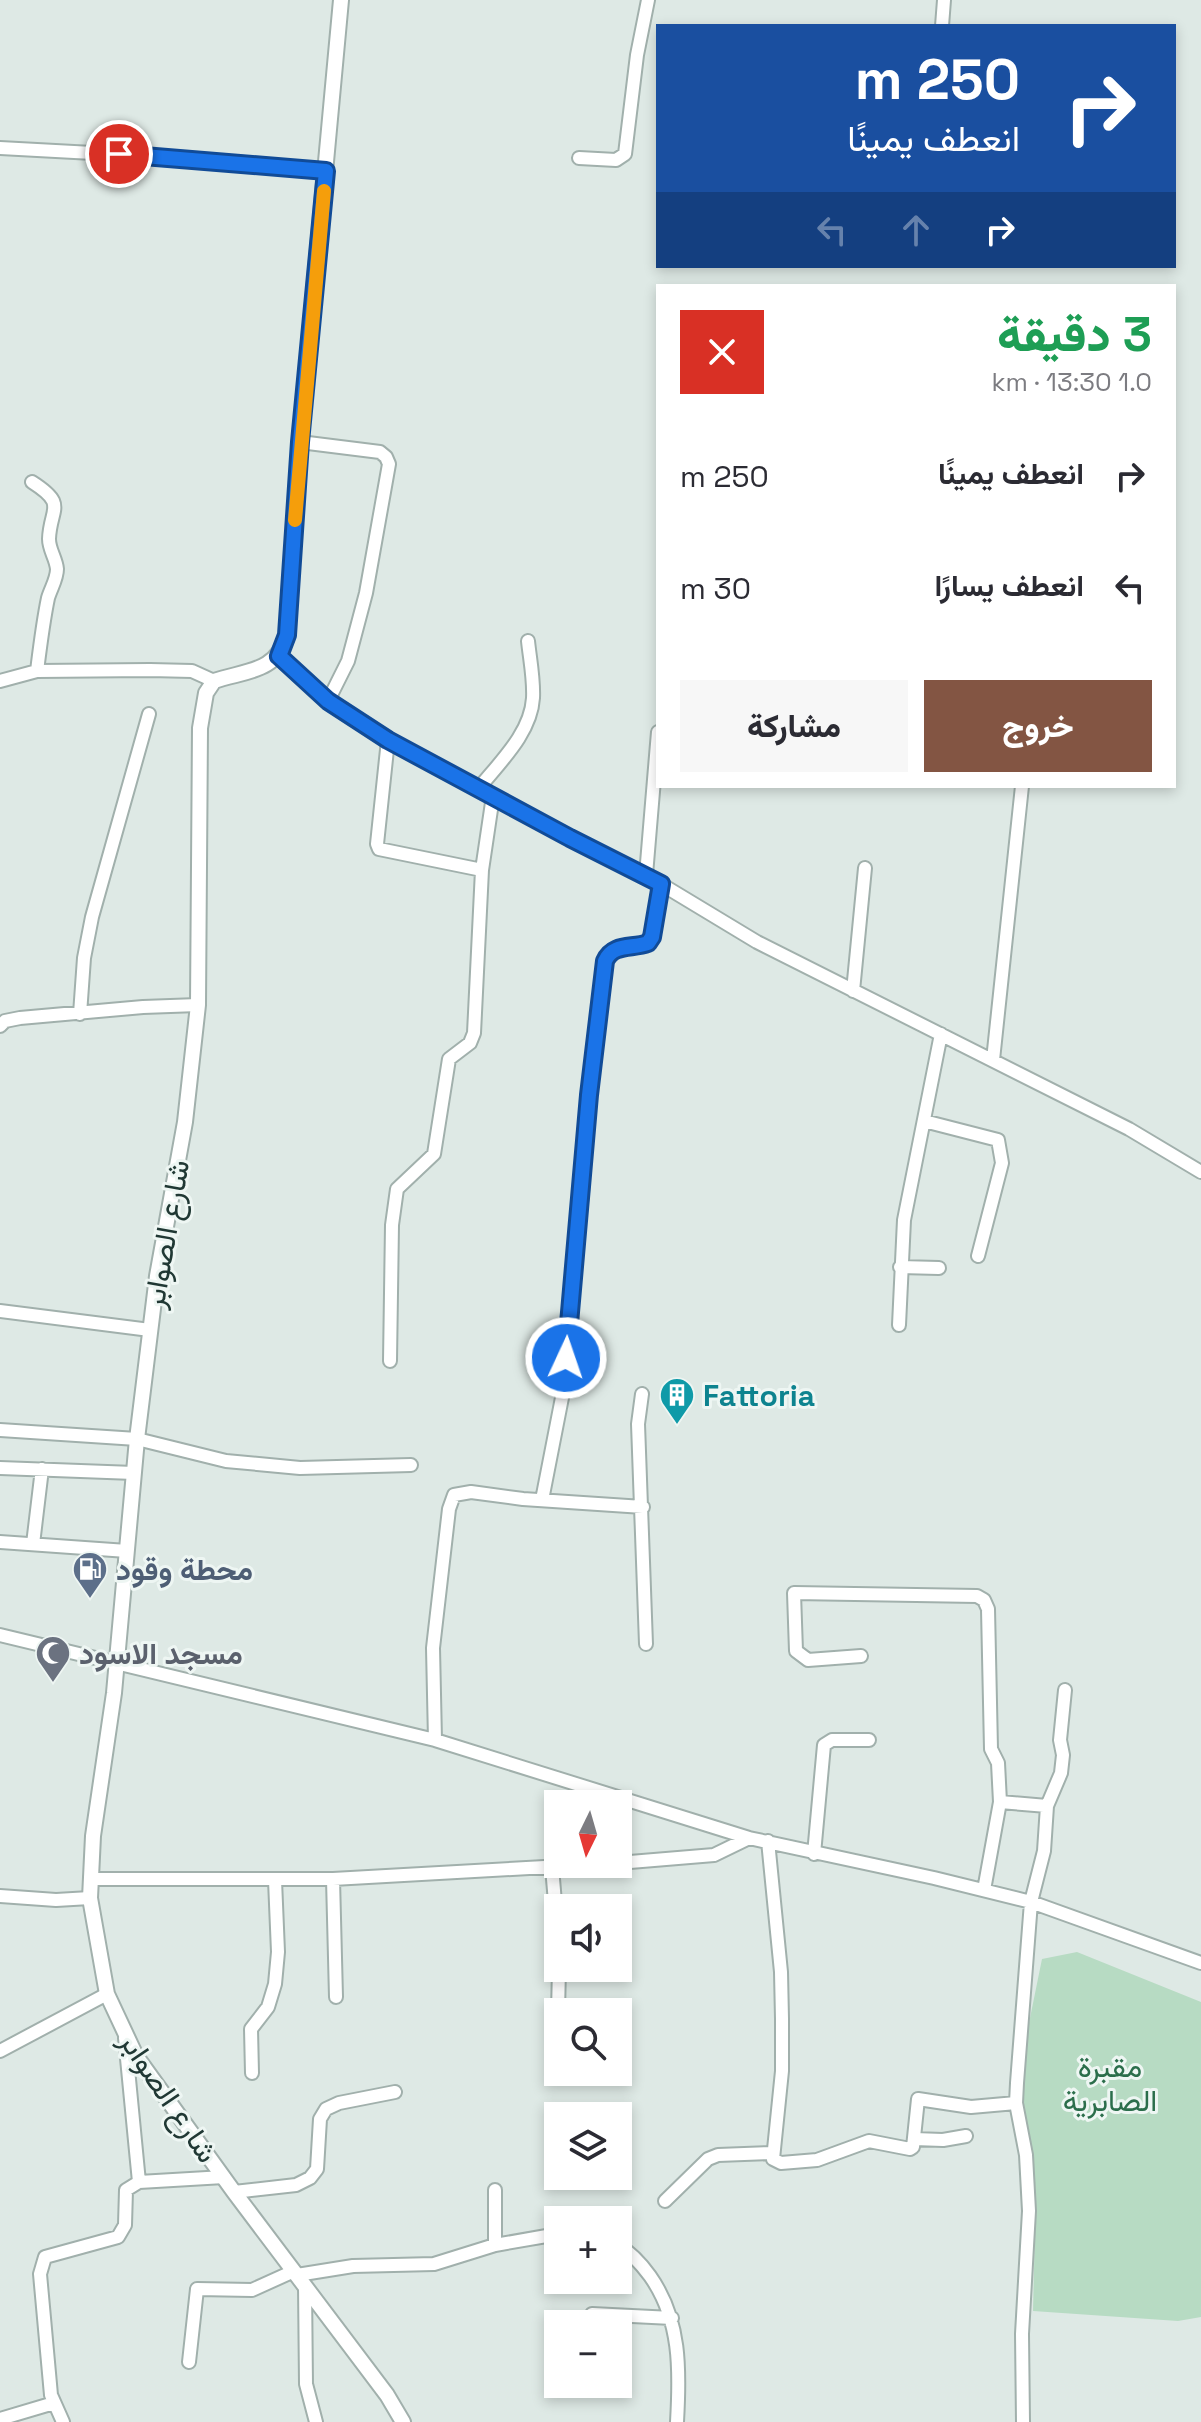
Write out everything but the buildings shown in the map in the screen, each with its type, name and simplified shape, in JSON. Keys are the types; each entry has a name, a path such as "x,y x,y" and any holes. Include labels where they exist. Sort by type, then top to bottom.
{"street":[{"path":"0,681 37,671 192,671 214,681 258,669 279,656 287,635 300,442 341,0"},
{"path":"579,158 616,160 625,154 637,55 648,0"},
{"path":"942,24 944,0"},
{"path":"0,148 326,171"},
{"path":"300,442 377,451 386,457 389,464 366,593 348,661 328,701"},
{"path":"32,482 48,492 53,502 55,511 48,543 55,557 57,572 49,596 37,671"},
{"path":"479,788 520,735 530,716 534,695 528,641"},
{"path":"279,656 328,701 388,740 570,838 646,875 757,942 1129,1129 1201,1172"},
{"name":"شارع الصوابر","path":"214,681 206,693 200,728 198,1005 185,1122 150,1330 90,1898 107,1994 136,2056 387,2395 403,2422"},
{"path":"80,1014 84,958 92,917 149,714"},
{"path":"388,740 377,838 379,849 482,870"},
{"path":"646,875 656,756"},
{"path":"993,1060 1022,788"},
{"path":"390,1361 392,1225 397,1189 434,1154 449,1059 470,1043 474,1033 482,870 493,796"},
{"path":"853,991 865,868"},
{"path":"542,1500 567,1372 567,1329 605,961 609,952 616,949 648,943 652,937 661,884"},
{"path":"0,1026 5,1021 20,1018 198,1005"},
{"path":"899,1325 904,1220 941,1034"},
{"path":"924,1121 998,1140 1002,1163 978,1256"},
{"path":"900,1267 939,1268"},
{"path":"0,1311 150,1330"},
{"path":"642,1394 638,1424 646,1644"},
{"path":"0,1430 137,1439 226,1461 300,1468 411,1465"},
{"path":"0,1468 134,1473"},
{"path":"33,1544 42,1469"},
{"path":"435,1740 433,1648 454,1495 471,1492 643,1507"},
{"path":"0,1542 127,1551"},
{"path":"861,1656 808,1660 796,1651 794,1593 977,1596 984,1600 988,1609 991,1749 998,1763 1000,1802 984,1890"},
{"path":"0,1635 435,1740 749,1838 1031,1902 1201,1963"},
{"path":"1023,2422 1022,2334 1029,2211 1026,2155 1016,2103 1031,1902 1044,1851 1047,1806 1061,1773 1063,1755 1060,1740 1065,1690"},
{"path":"814,1854 824,1745 832,1740 869,1740"},
{"path":"1000,1802 1047,1806"},
{"path":"632,1862 714,1855 749,1838"},
{"path":"768,1841 781,1972 782,2019 782,2071 773,2159 781,2163 817,2160 861,2142 910,2149 918,2099 971,2107 1016,2103"},
{"path":"90,1879 333,1879 544,1867"},
{"path":"333,1879 336,1997"},
{"path":"252,2073 251,2029 268,2007 275,1984 278,1952 275,1880"},
{"path":"0,1896 56,1900 90,1898"},
{"path":"0,2051 107,1994"},
{"path":"125,2037 139,2182"},
{"path":"234,2192 296,2185 310,2178 317,2169 320,2119 326,2109 339,2103 395,2092"},
{"path":"914,2139 943,2140 966,2136"},
{"path":"665,2201 708,2159 718,2155 772,2153"},
{"path":"63,2422 54,2403 40,2274 45,2257 118,2237 125,2225 126,2190 139,2182 224,2177"},
{"path":"495,2190 495,2245"},
{"path":"189,2362 197,2289 252,2290 343,2267 434,2264 495,2245 544,2236"},
{"path":"632,2257 645,2269 661,2292 672,2318 678,2351 677,2422"},
{"path":"299,2278 306,2384 316,2422"},
{"path":"632,2316 672,2318"},
{"path":"0,2419 54,2403"}],"green space":[{"name":"مقبرة الصابرية","path":"1077,1952 1201,2002 1201,2317 1178,2321 1033,2311 1035,2227 1032,2153 1016,2087 1042,1959"}],"slow traffic":[{"path":"295,520 324,191"}],"place":[{"name":"Fattoria","path":"677,1426"},
{"name":"محطة وقود","path":"90,1600"},
{"name":"مسجد الاسود","path":"53,1684"}],"route":[{"path":"119,154 326,171 300,442 287,635 279,656 328,701 388,740 661,884 652,937 648,943 616,949 609,952 605,961 586,1123 566,1358"}]}
